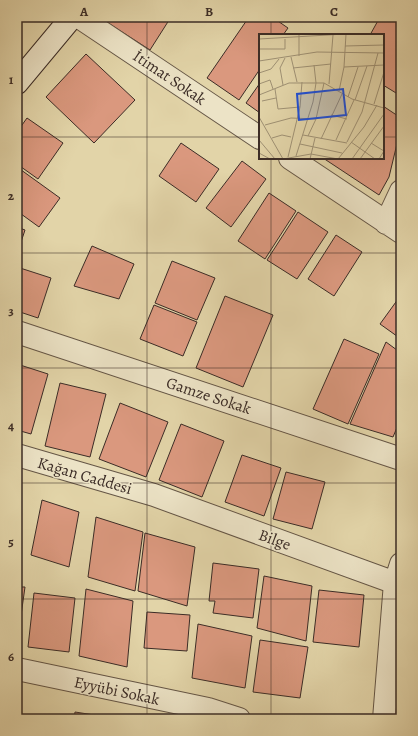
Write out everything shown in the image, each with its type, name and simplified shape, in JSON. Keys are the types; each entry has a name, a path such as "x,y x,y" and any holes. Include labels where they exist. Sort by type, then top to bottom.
{"street":[{"path":"21,71 72,17"},
{"name":"İtimat Sokak","path":"79,17 259,137"},
{"path":"292,159 394,227 401,191"},
{"name":"Gamze Sokak","path":"17,332 401,459"},
{"name":"Kağan Caddesi","path":"17,455 154,495"},
{"name":"Bilge","path":"154,495 399,577"},
{"path":"384,719 399,577"},
{"name":"Eyyübi Sokak","path":"17,669 208,714 240,719"}],"building":[{"path":"107,17 171,17 150,50 105,21"},
{"path":"249,17 272,17 288,28 284,34 259,34 259,70 239,100 207,78"},
{"path":"380,17 391,17 401,22 401,96 384,86 384,34 371,34"},
{"path":"86,54 135,100 94,143 46,97"},
{"path":"259,84 259,112 246,103"},
{"path":"384,107 401,118 401,127 389,177 379,195 325,159 384,159"},
{"path":"27,118 63,143 38,179 17,164 17,132"},
{"path":"181,143 219,169 196,202 159,176"},
{"path":"242,161 266,179 231,227 206,208"},
{"path":"17,167 60,198 39,227 17,211"},
{"path":"269,193 296,211 265,259 238,241"},
{"path":"298,212 328,232 297,279 267,260"},
{"path":"17,227 25,230 17,254"},
{"path":"336,235 362,252 334,296 308,279"},
{"path":"92,246 134,264 119,299 74,286"},
{"path":"172,261 215,278 197,320 155,303"},
{"path":"17,267 51,278 38,318 17,311"},
{"path":"401,295 401,339 380,324"},
{"path":"225,296 273,315 243,387 196,368"},
{"path":"154,305 197,322 183,356 140,339"},
{"path":"344,339 379,354 348,424 313,409"},
{"path":"386,342 401,353 401,418 393,437 350,424"},
{"path":"17,364 48,374 31,434 17,430"},
{"path":"60,383 106,394 90,457 45,446"},
{"path":"120,403 168,422 146,477 99,459"},
{"path":"181,424 224,441 202,497 159,480"},
{"path":"242,455 281,468 264,516 225,502"},
{"path":"286,472 325,482 312,529 273,519"},
{"path":"42,500 79,512 69,567 31,555"},
{"path":"96,517 143,532 135,591 88,577"},
{"path":"145,533 195,547 187,606 138,591"},
{"path":"213,563 259,569 253,618 213,613 215,601 209,601"},
{"path":"264,576 312,586 306,641 257,628"},
{"path":"17,587 25,587 17,644"},
{"path":"86,589 133,601 127,667 79,656"},
{"path":"319,590 364,595 359,647 313,642"},
{"path":"34,593 75,598 69,652 28,647"},
{"path":"147,612 190,615 187,651 144,648"},
{"path":"198,624 252,636 245,688 192,678"},
{"path":"260,640 308,647 300,698 253,692"},
{"path":"75,712 120,719 74,719"}]}
